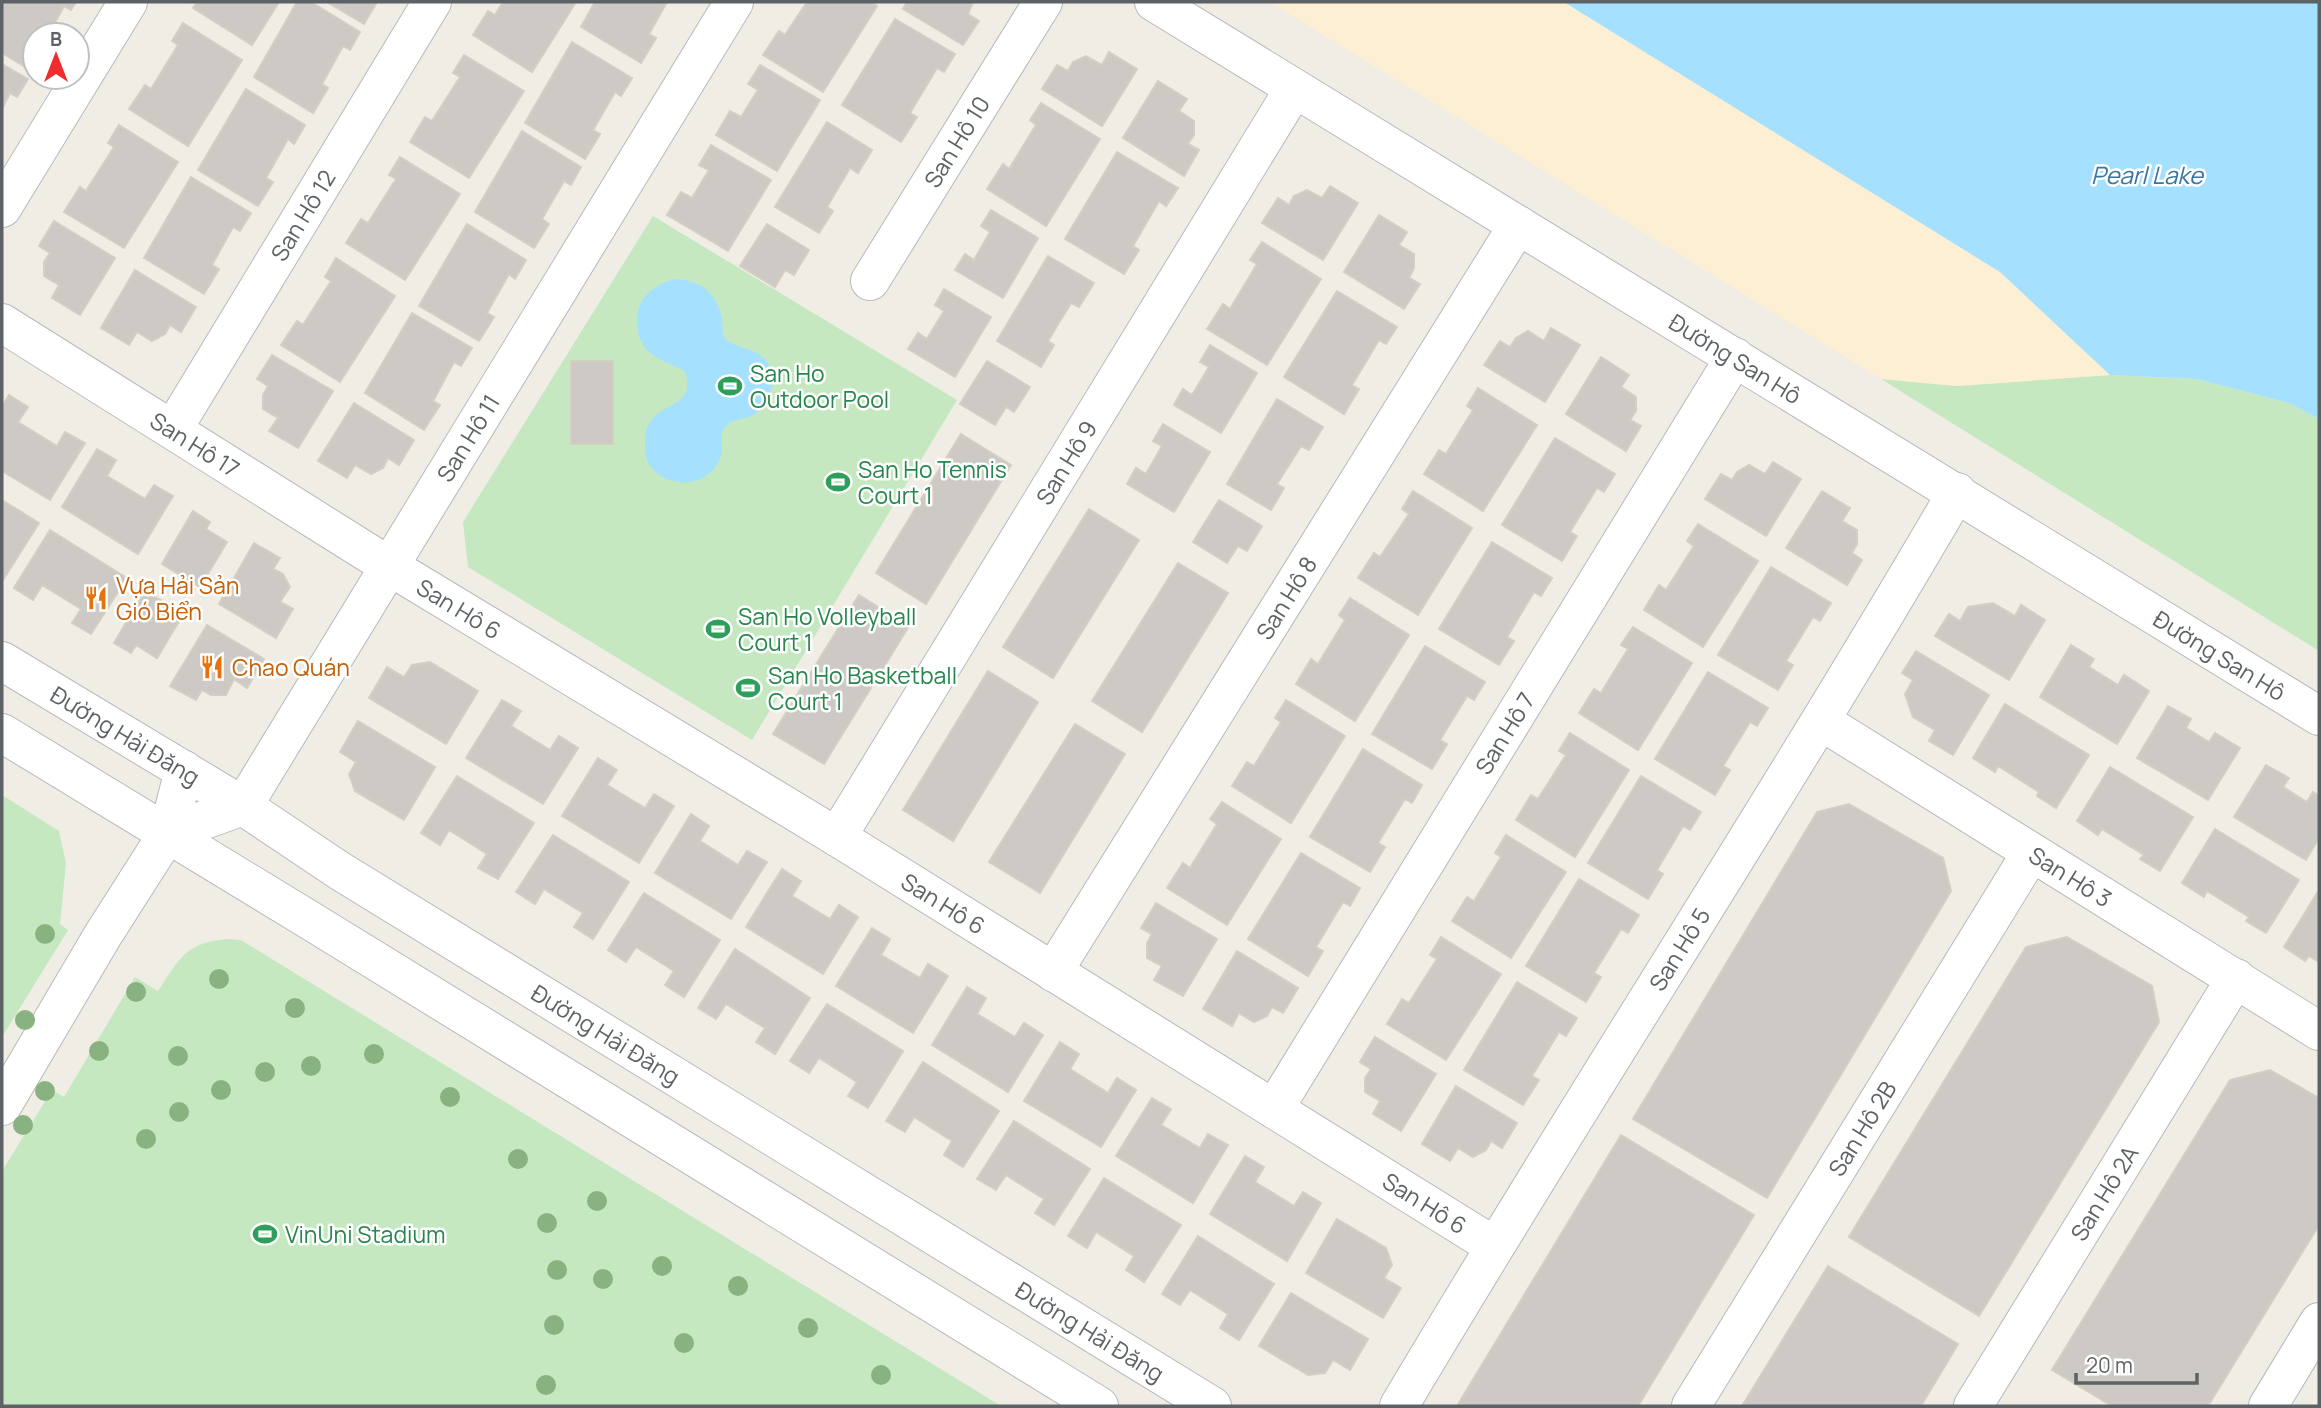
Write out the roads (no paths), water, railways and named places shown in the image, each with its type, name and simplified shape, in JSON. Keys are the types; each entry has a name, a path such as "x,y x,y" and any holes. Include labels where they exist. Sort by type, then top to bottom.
{"street":[{"path":"2,208 128,2"},
{"name":"San Hô 12","path":"173,429 432,2"},
{"name":"San Hô 11","path":"243,806 734,2"},
{"name":"San Hô 10","path":"870,281 1043,2"},
{"name":"Đường San Hô","path":"1154,2 2319,716"},
{"name":"San Hô 9","path":"837,837 1294,89"},
{"name":"San Hô 8","path":"1053,972 1518,225"},
{"name":"San Hô 17","path":"2,323 389,566"},
{"name":"San Hô 7","path":"1274,1109 1735,357"},
{"name":"San Hô 5","path":"1399,1406 1494,1245 1821,721 1957,492"},
{"name":"San Hô 6","path":"389,566 837,837 1494,1245"},
{"name":"Đường Hải Đăng","path":"2,662 243,806 340,871 1212,1406"},
{"name":"San Hô 3","path":"1821,721 2319,1031"},
{"path":"2,733 1099,1406"},
{"path":"2,1106 103,935 168,833 184,770"},
{"path":"168,833 243,806"},
{"name":"San Hô 2B","path":"1691,1406 2031,853"},
{"name":"San Hô 2A","path":"1973,1406 2236,978"},
{"path":"2268,1406 2319,1322"}],"water":[{"name":"Pearl Lake","path":"1564,2 2319,2 2319,419 2289,403 2197,379 2110,375 2000,272"},
{"name":"San Ho Outdoor Pool","path":"674,279 692,282 706,289 720,310 723,335 733,344 760,355 772,375 769,396 762,408 749,417 730,422 723,429 718,463 708,475 686,482 661,476 650,466 645,452 647,427 653,418 685,394 685,371 647,350 640,338 637,321 644,297"}],"place":[{"name":"San Ho Outdoor Pool","path":"730,386"},
{"name":"San Ho Tennis Court 1","path":"838,482"},
{"name":"Vựa Hải Sản Gió Biển","path":"96,598"},
{"name":"San Ho Volleyball Court 1","path":"718,629"},
{"name":"Chao Quán","path":"212,667"},
{"name":"San Ho Basketball Court 1","path":"748,688"},
{"name":"VinUni Stadium","path":"265,1234"}]}
